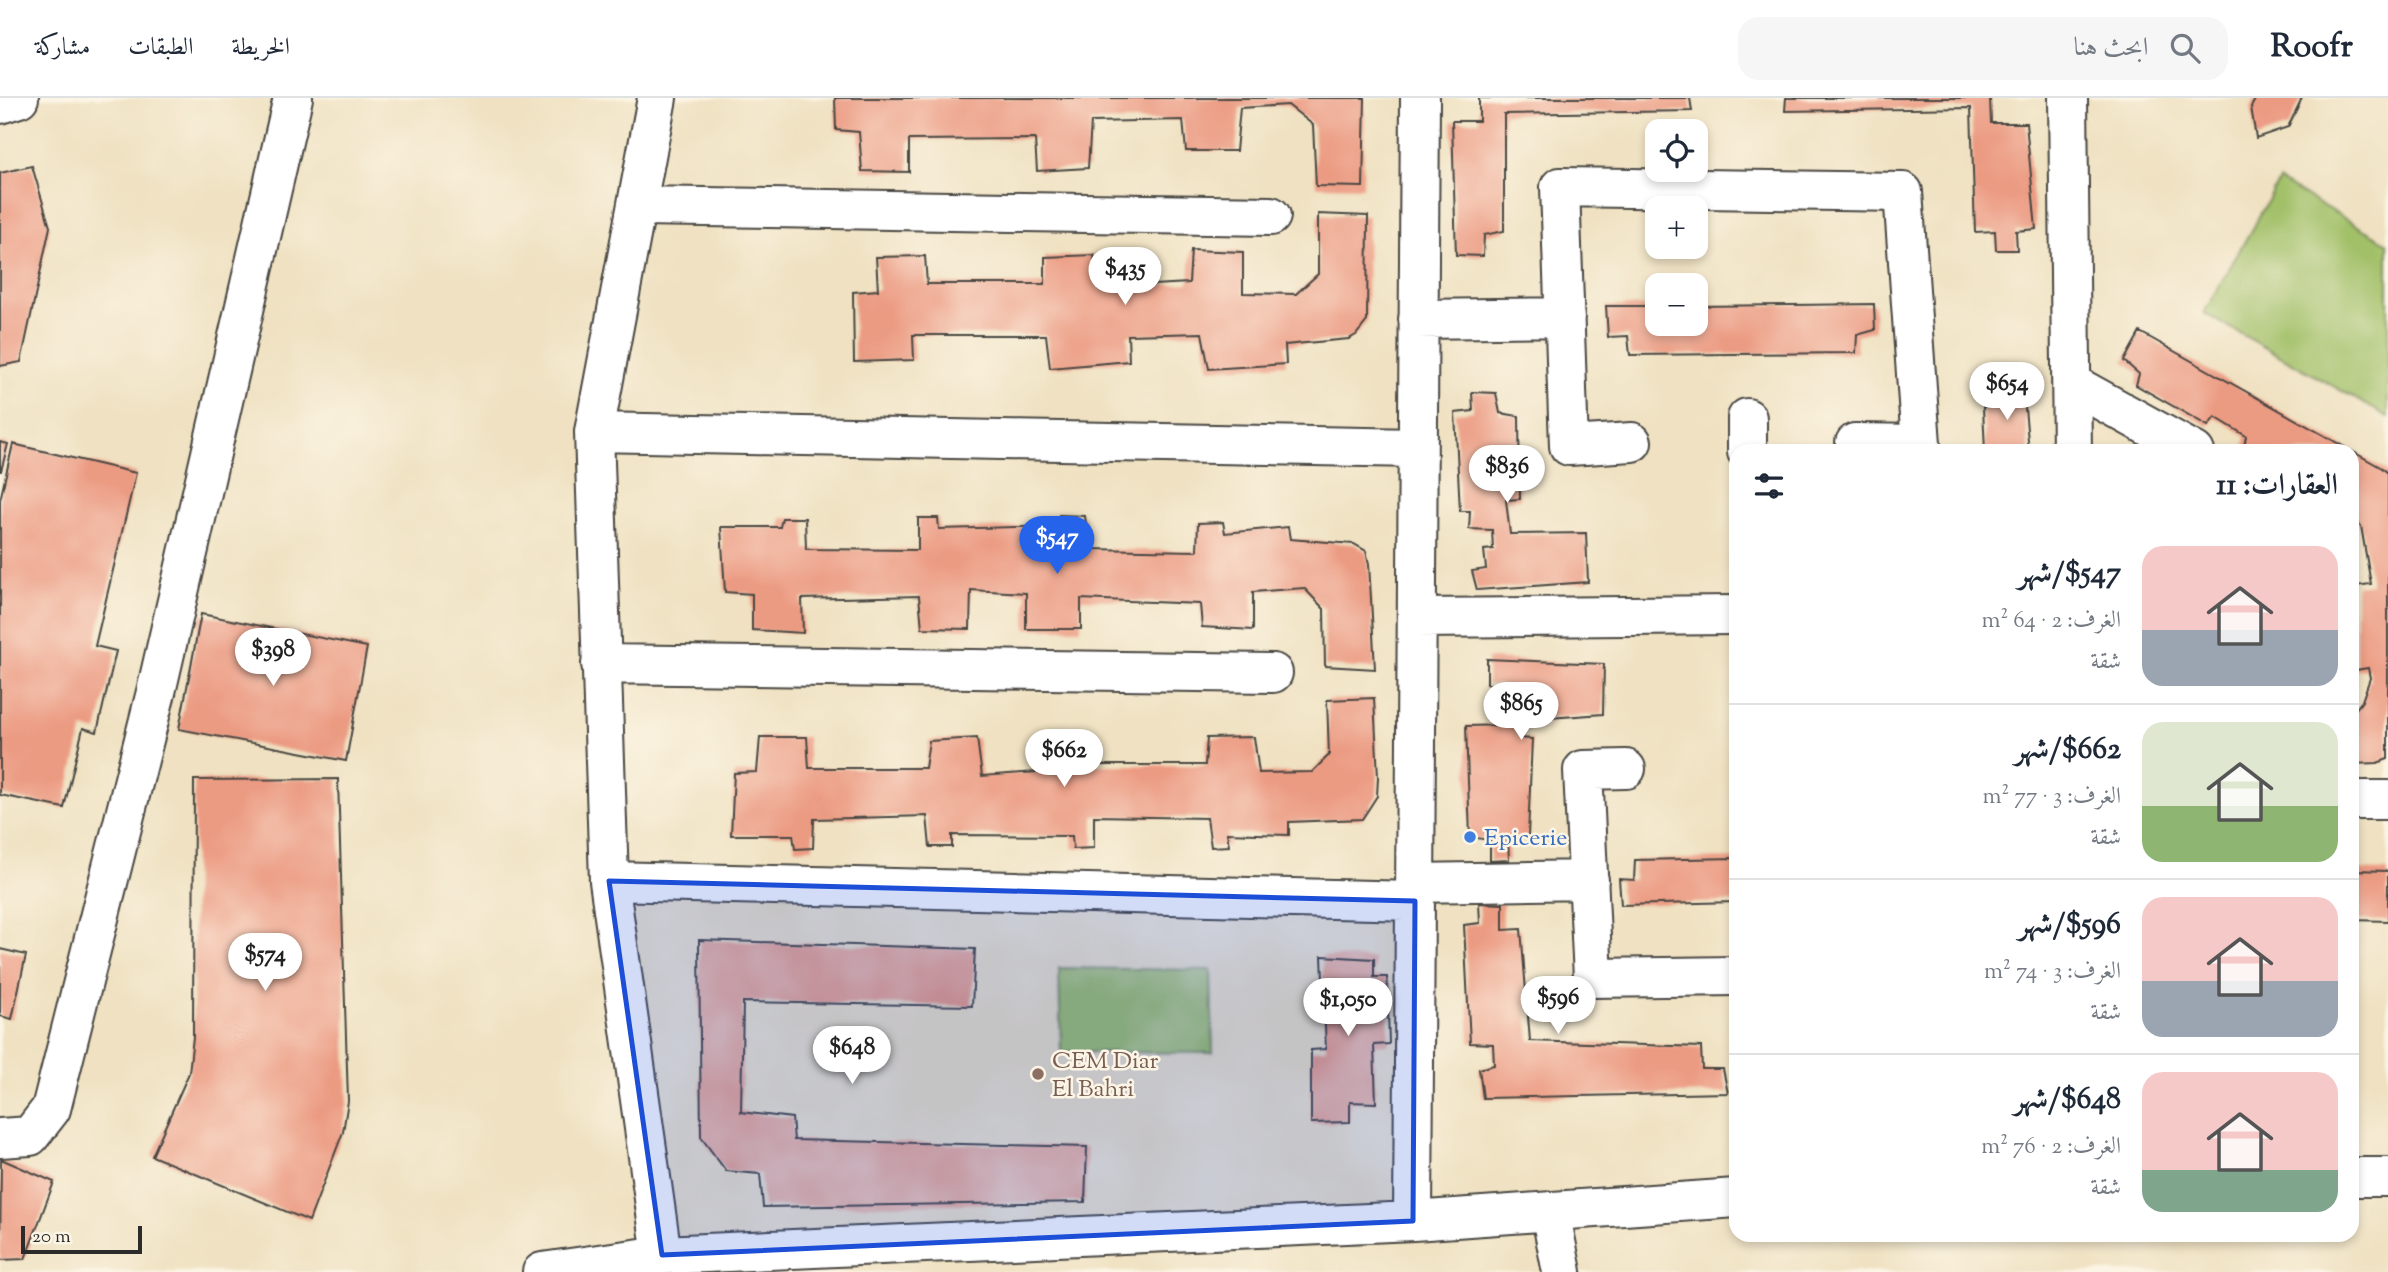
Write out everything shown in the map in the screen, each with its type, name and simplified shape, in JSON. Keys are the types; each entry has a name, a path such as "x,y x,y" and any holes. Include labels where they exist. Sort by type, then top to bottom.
{"street":[{"path":"0,104 19,98"},
{"path":"0,1138 30,1136 51,1109 156,692 293,98"},
{"path":"657,98 594,432 609,881 662,1255"},
{"path":"1413,1221 1420,98"},
{"path":"2068,98 2073,444"},
{"path":"1632,442 1569,446 1560,187 1903,192 1921,444 1855,443"},
{"path":"638,206 1271,216"},
{"path":"1418,319 1565,317"},
{"path":"2072,384 2181,444"},
{"path":"594,432 1417,448"},
{"path":"1417,618 1729,615"},
{"path":"601,664 1273,673"},
{"path":"1626,769 1583,770 1592,978 1729,976"},
{"path":"2359,800 2388,800"},
{"path":"609,881 1415,892 1589,880"},
{"path":"2359,1177 2388,1177"},
{"path":"542,1272 662,1255 1413,1221 1729,1198"},
{"path":"1550,1211 1562,1272"}],"highlighted area":[{"path":"609,881 1415,901 1413,1221 662,1255"}],"green space":[{"path":"2279,181 2388,243 2388,417 2204,313"},
{"path":"1059,968 1211,970 1213,1053 1061,1052"}],"building":[{"path":"835,98 1365,98 1363,187 1316,186 1313,125 1288,105 1240,108 1236,151 1186,151 1183,120 1091,122 1088,168 1037,171 1035,139 909,140 909,172 862,171 859,132 836,130"},
{"path":"1479,98 1690,98 1692,111 1504,114 1504,231 1484,235 1483,256 1456,255 1452,121 1479,121"},
{"path":"1786,98 1990,98 1991,123 2026,123 2036,229 2016,231 2017,250 1996,250 1995,231 1975,232 1971,108 1785,111"},
{"path":"2256,98 2302,98 2288,127 2256,138 2251,107"},
{"path":"32,166 50,227 21,362 0,366 0,173"},
{"path":"1318,214 1368,216 1367,321 1356,335 1349,339 1285,345 1286,364 1209,369 1202,333 1128,335 1129,361 1050,368 1046,335 913,335 914,360 854,362 853,292 878,290 876,257 925,256 927,284 1045,284 1045,257 1094,255 1098,288 1189,283 1191,250 1243,252 1243,293 1296,294 1318,274"},
{"path":"1874,304 1875,330 1857,335 1856,353 1630,355 1628,336 1608,337 1606,306 1645,306 1645,336 1708,336 1708,306"},
{"path":"2140,332 2339,444 2245,444 2246,436 2215,417 2208,426 2136,385 2139,374 2124,361"},
{"path":"2023,386 2028,444 1985,444 1983,407 1998,404 1998,387"},
{"path":"1472,392 1496,393 1500,413 1519,416 1520,499 1506,500 1510,534 1586,533 1588,582 1477,590 1472,571 1486,569 1484,550 1493,549 1492,530 1469,529 1470,511 1460,511 1455,413 1473,411"},
{"path":"0,442 8,444 1,471 0,471"},
{"path":"13,444 136,473 95,646 116,651 97,732 83,728 64,808 0,795 0,500"},
{"path":"2359,455 2388,473 2388,759 2377,763 2359,764 2359,705 2370,678 2368,668 2359,670 2359,586 2371,584 2361,526"},
{"path":"1059,515 1085,516 1089,549 1197,551 1198,523 1223,522 1225,533 1288,527 1290,539 1354,544 1366,551 1369,564 1375,669 1325,666 1324,609 1304,588 1253,592 1253,630 1202,627 1200,604 1081,599 1081,629 1026,629 1026,593 971,590 970,629 922,628 919,596 802,599 803,633 752,630 752,594 725,592 721,527 780,527 782,518 805,518 806,549 918,550 918,518 938,518 939,529 1058,526"},
{"path":"201,614 367,647 346,761 179,729"},
{"path":"1487,659 1604,664 1603,714 1522,720 1519,738 1532,739 1528,836 1508,839 1509,860 1490,861 1490,840 1470,837 1466,726 1508,725 1511,706 1501,704 1503,685 1487,684"},
{"path":"1374,698 1377,796 1362,819 1289,822 1289,835 1227,833 1229,846 1211,847 1207,818 1094,816 1094,848 1073,849 1072,836 952,835 952,847 930,847 927,816 814,819 813,848 795,849 793,835 731,835 734,773 757,772 760,737 807,737 809,768 925,768 929,741 977,738 982,776 1037,772 1036,737 1087,737 1090,765 1205,765 1207,738 1254,737 1259,773 1312,772 1329,755 1327,700"},
{"path":"338,779 348,1101 343,1132 309,1221 152,1156 189,1073 193,1037 194,780"},
{"path":"1729,858 1729,902 1621,905 1619,879 1634,880 1635,860"},
{"path":"2359,870 2388,871 2388,921 2359,920"},
{"path":"1479,903 1503,904 1503,930 1521,929 1530,1041 1701,1047 1702,1069 1723,1069 1728,1093 1483,1098 1479,1069 1494,1065 1493,1044 1470,1043 1464,925 1480,923"},
{"path":"699,940 975,949 972,1006 743,1002 741,1112 792,1118 794,1140 1087,1147 1085,1202 763,1207 760,1174 726,1171 701,1137"},
{"path":"0,949 26,955 12,1019 0,1016"},
{"path":"1322,956 1374,959 1374,977 1387,977 1389,1044 1374,1045 1376,1103 1350,1102 1350,1122 1311,1123 1311,1050 1326,1049"},
{"path":"1,1159 54,1182 25,1259 0,1260"}],"place":[{"name":"Epicerie","path":"1470,837"},
{"name":"CEM Diar El Bahri","path":"1038,1074"}]}
